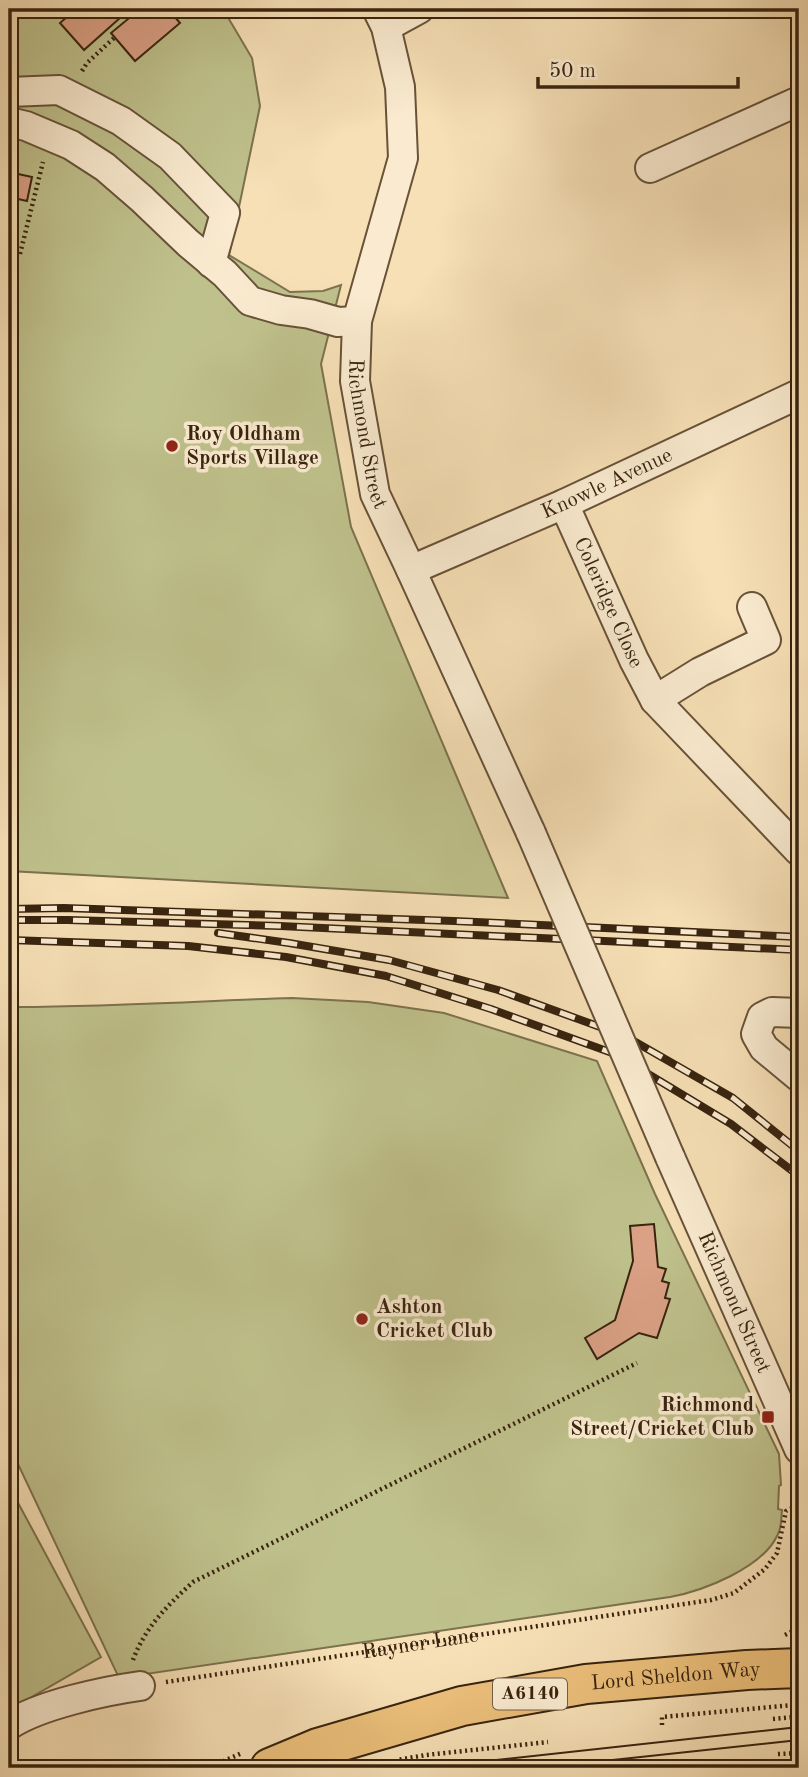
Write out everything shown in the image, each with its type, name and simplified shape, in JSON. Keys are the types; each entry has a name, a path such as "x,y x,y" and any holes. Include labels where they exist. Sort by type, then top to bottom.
{"highway":[{"name":"Lord Sheldon Way","path":"270,1768 318,1748 462,1706 586,1684 747,1671 797,1686"}],"street":[{"path":"382,18 419,9"},
{"name":"Richmond Street","path":"382,18 400,87 403,158 357,321 355,381 375,494 531,833 799,1449"},
{"path":"9,92 59,90 121,121 170,156 225,213 211,263"},
{"path":"650,168 799,100"},
{"path":"9,122 72,145 105,167 250,301 338,322 357,321"},
{"name":"Knowle Avenue","path":"411,570 564,504 799,394"},
{"name":"Coleridge Close","path":"564,504 654,700 799,850"},
{"path":"654,700 700,672 766,640 752,607"},
{"path":"799,1013 772,1012 762,1017 756,1034 764,1048 799,1077"},
{"path":"747,1671 799,1650"},
{"path":"9,1725 58,1704 132,1687"}],"path":[{"path":"132,1687 139,1643 163,1609 193,1582 636,1363"},
{"name":"Rayner Lane","path":"132,1687 711,1600 734,1593 765,1569 778,1553 786,1511 799,1505"},
{"path":"662,1725 662,1717 797,1686"},
{"path":"773,1719 795,1717"},
{"path":"399,1768 397,1760 548,1742"},
{"path":"778,1754 799,1753"},
{"path":"781,1768 799,1766"}],"green space":[{"name":"Roy Oldham Sports Village","path":"9,9 223,9 252,58 260,106 229,255 290,292 323,291 341,285 321,364 351,527 508,898 9,871"},
{"name":"Ashton Cricket Club","path":"292,998 368,1002 444,1013 597,1061 655,1194 779,1454 781,1485 778,1509 782,1510 781,1527 769,1548 759,1558 730,1576 670,1597 119,1678 9,1445 9,1007"},
{"path":"9,1486 101,1657 9,1710"}],"building":[{"path":"76,9 130,9 84,50 60,23"},
{"path":"140,9 168,9 180,23 135,61 111,33"},
{"path":"9,172 32,177 27,201 9,197"},
{"path":"654,1224 658,1267 666,1269 662,1281 669,1283 665,1298 670,1299 657,1338 639,1333 597,1359 585,1338 615,1320 633,1261 630,1226"}],"tram line":[{"path":"422,1768 799,1727"},
{"path":"538,1768 799,1740"}],"railway":[{"path":"9,909 64,908 454,921 799,937"},
{"path":"9,920 280,926 799,950"},
{"path":"218,933 389,960 498,990 625,1036 733,1098 799,1151"},
{"path":"9,940 188,946 286,957 386,976 491,1009 615,1054 731,1124 799,1176"}],"place":[{"name":"Roy Oldham Sports Village","path":"172,446"},
{"name":"Ashton Cricket Club","path":"362,1319"},
{"name":"Richmond Street/Cricket Club","path":"768,1417"}]}
